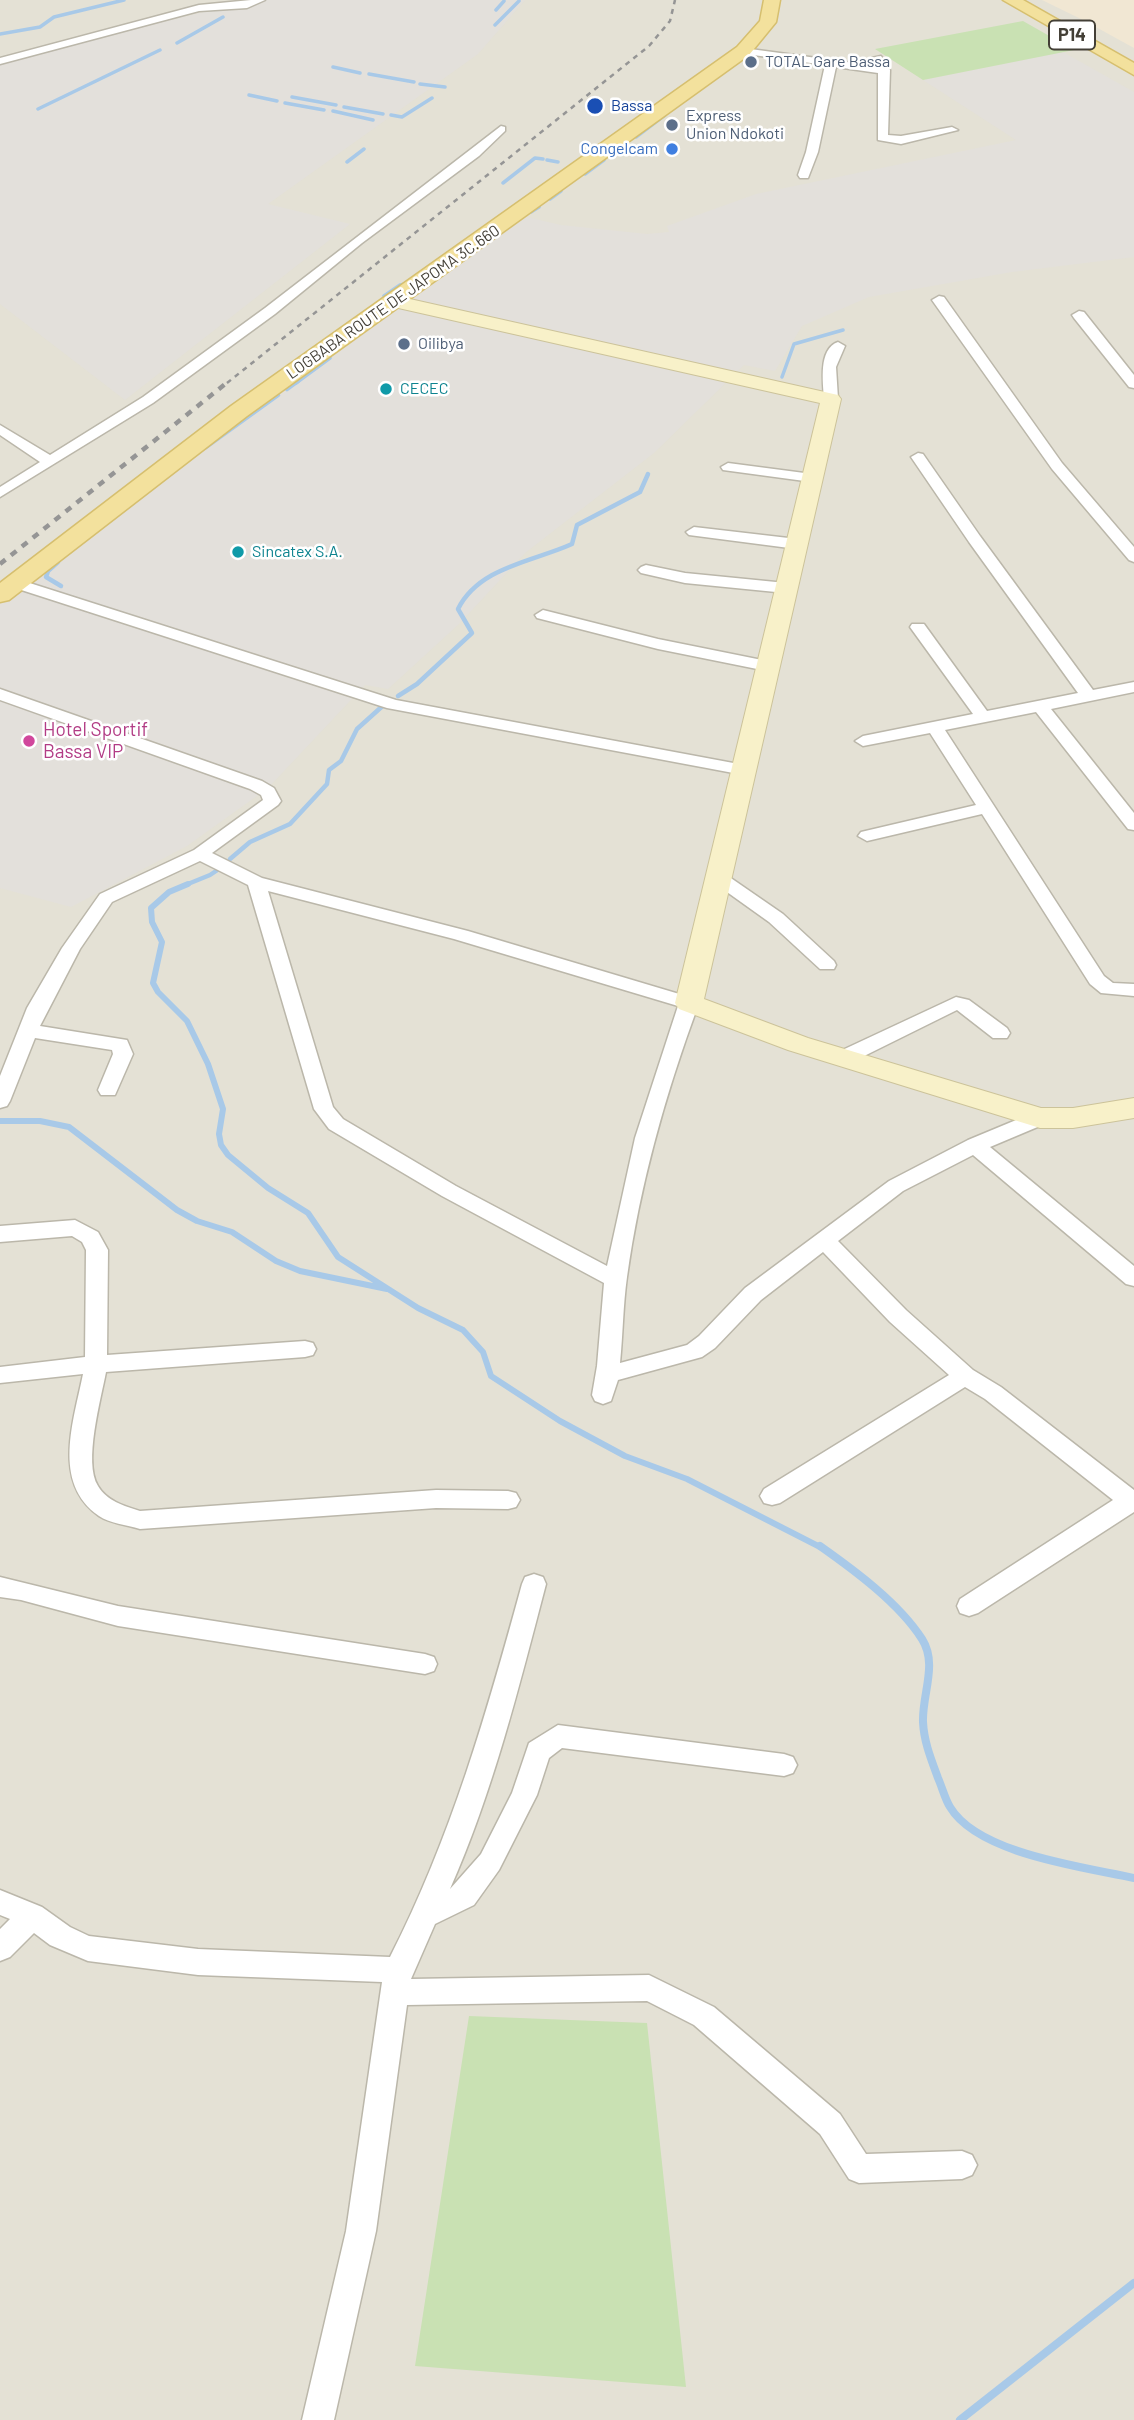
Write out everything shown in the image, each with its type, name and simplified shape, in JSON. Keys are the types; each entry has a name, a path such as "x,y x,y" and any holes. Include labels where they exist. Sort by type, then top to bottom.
{"main road":[{"name":"LOGBABA ROUTE DE JAPOMA 3C.660","path":"7,589 186,455 239,411 743,51 768,22 772,0"},
{"name":"P14","path":"1011,0 1134,70"}],"street":[{"path":"0,61 199,8 247,5 260,0"},
{"path":"743,51 884,70"},
{"path":"877,58 884,70 881,138 901,140 952,130"},
{"path":"804,175 812,152 831,63"},
{"path":"0,493 148,400 270,311 358,240 475,153 501,129"},
{"path":"939,300 1057,466 1131,549"},
{"path":"392,301 831,399"},
{"path":"1079,314 1134,384"},
{"path":"838,346 829,367 831,399 690,1003 663,1071 630,1195 616,1280 606,1385 694,1351 708,1342 753,1294 896,1186 975,1145 1040,1118"},
{"path":"0,429 49,461"},
{"path":"918,457 974,539 1089,696"},
{"path":"728,467 813,478"},
{"path":"694,532 797,544"},
{"path":"646,570 659,575 786,588"},
{"path":"7,589 393,704 744,770"},
{"path":"543,615 658,644 767,666"},
{"path":"918,627 983,717"},
{"path":"863,741 1134,687"},
{"path":"0,694 256,785 268,792 272,801 200,854 106,898 71,948 37,1008 0,1101"},
{"path":"1040,706 1134,825"},
{"path":"935,727 1097,980 1108,989 1134,990"},
{"path":"867,836 986,808"},
{"path":"200,854 256,882 461,935 690,1003 798,1044 1040,1118 1073,1118 1134,1108"},
{"path":"719,877 776,918 828,965"},
{"path":"256,882 324,1109 336,1124 449,1191 616,1280"},
{"path":"843,1058 956,1003 962,1004 1000,1033"},
{"path":"28,1030 120,1045 123,1054 108,1090"},
{"path":"975,1145 1134,1278"},
{"path":"0,1234 75,1228 90,1237 97,1250 96,1364 80,1449 86,1489 108,1510 140,1520 436,1499 508,1500"},
{"path":"824,1240 898,1315 965,1376 993,1393 1133,1502 970,1606"},
{"path":"0,1375 96,1364 305,1349"},
{"path":"772,1496 965,1376"},
{"path":"318,2420 361,2231 397,1981 428,1914 491,1746 534,1584"},
{"path":"0,1587 118,1616 425,1664"},
{"path":"428,1914 464,1896 490,1862 524,1795 538,1751 558,1736 784,1765"},
{"path":"0,1902 32,1916 60,1936 88,1948 198,1962 397,1981 649,1988 704,2016 820,2115 830,2124 859,2169 962,2165"},
{"path":"0,1948 32,1916"}],"shaded area":[{"path":"0,0 1134,0 1134,2420 0,2420"},
{"path":"254,0 525,0 478,54 268,204 350,224 125,400 0,304 0,61"},
{"path":"1042,0 1134,0 1134,48 1083,20"},
{"path":"1063,52 1134,92 1134,257 1012,272 869,297 802,326 775,371 744,365 654,453 525,553 459,624 388,689 365,685 268,788 187,846 71,907 0,888 0,604 72,542 518,215 561,225 647,234 669,232 667,226 756,194 1016,140 923,80"}],"green space":[{"path":"1023,21 1074,50 923,80 875,49"},
{"path":"469,2016 647,2023 686,2387 415,2366"}],"waterway":[{"path":"0,34 40,27 54,17 124,0"},
{"path":"496,10 504,1"},
{"path":"495,25 519,1"},
{"path":"177,43 223,17"},
{"path":"38,109 160,50"},
{"path":"333,67 360,73"},
{"path":"369,74 414,82"},
{"path":"420,84 445,87"},
{"path":"249,95 277,101"},
{"path":"292,97 336,105"},
{"path":"391,115 402,117 432,98"},
{"path":"285,103 324,110"},
{"path":"344,107 383,114"},
{"path":"333,111 373,120"},
{"path":"636,137 665,115"},
{"path":"347,162 364,149"},
{"path":"503,183 535,158 543,159"},
{"path":"547,160 558,162"},
{"path":"585,174 604,160"},
{"path":"550,199 561,191"},
{"path":"531,212 539,207"},
{"path":"386,300 384,296 400,285 410,283"},
{"path":"782,377 794,344 843,330"},
{"path":"296,383 330,358"},
{"path":"287,389 298,381"},
{"path":"206,447 278,395"},
{"path":"398,696 417,684 472,633 458,609 467,595 479,584 508,568 572,544 577,525 640,492 648,474"},
{"path":"58,562 48,571 46,577 61,586"},
{"path":"230,859 250,842 290,824 327,784 329,770 341,761 357,729 387,702"},
{"path":"183,886 210,875 225,865"},
{"path":"188,884 169,892 151,908 152,922 162,942 153,983 158,992 187,1021 208,1064 223,1109 219,1134 221,1145 228,1155 268,1188 308,1213 338,1257 418,1308 463,1330 483,1352 491,1376 560,1421 625,1456 687,1479 822,1548"},
{"path":"0,1121 40,1121 69,1127 177,1210 197,1221 232,1232 276,1261 300,1271 387,1289"},
{"path":"820,1546 889,1600 922,1639 929,1659 923,1711 926,1743 948,1804 964,1823 1007,1847 1034,1856 1134,1878"},
{"path":"960,2420 1134,2283"}],"railway":[{"path":"227,383 649,46 670,21 675,0"},
{"path":"0,564 229,381"}],"place":[{"name":"TOTAL Gare Bassa","path":"751,62"},
{"name":"Bassa","path":"595,106"},
{"name":"Express Union Ndokoti","path":"672,125"},
{"name":"Congelcam","path":"672,149"},
{"name":"Oilibya","path":"404,344"},
{"name":"CECEC","path":"386,389"},
{"name":"Sincatex S.A.","path":"238,552"},
{"name":"Hotel Sportif Bassa VIP","path":"29,741"}]}
